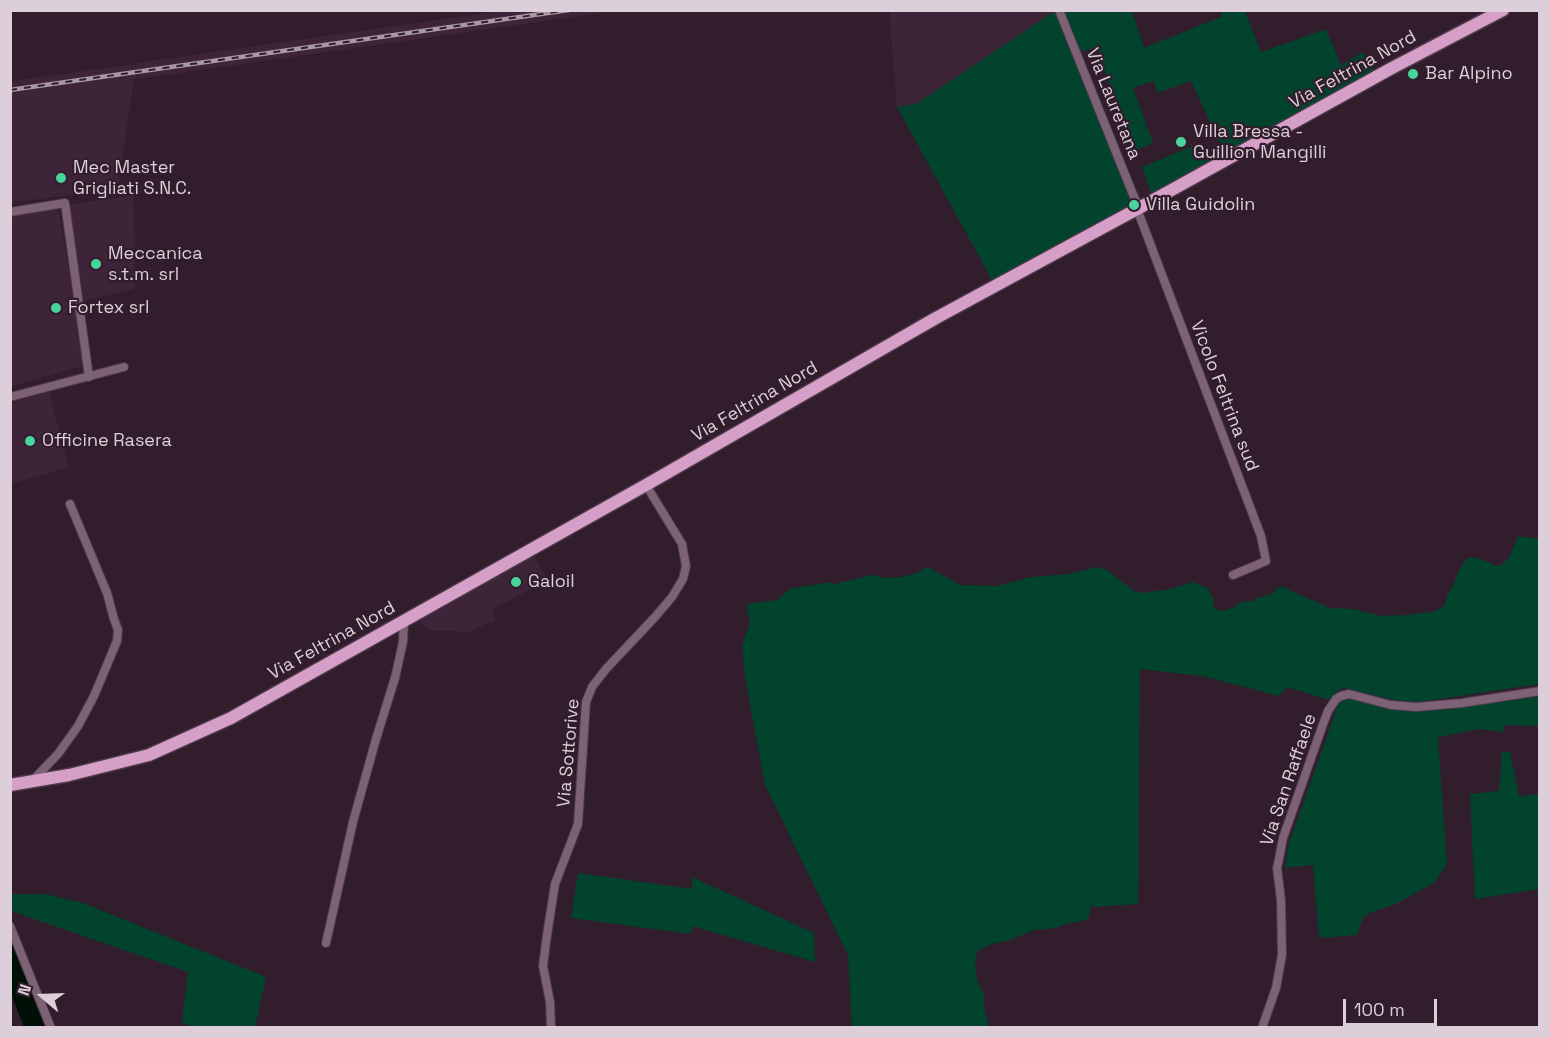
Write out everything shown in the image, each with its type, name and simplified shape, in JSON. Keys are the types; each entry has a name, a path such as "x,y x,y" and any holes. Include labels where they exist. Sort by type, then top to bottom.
{"main road":[{"name":"Via Feltrina Nord","path":"10,785 69,775 149,755 231,718 646,485 936,318 1392,68 1503,10"}],"street":[{"name":"Via Lauretana","path":"1059,10 1138,209"},
{"path":"10,212 65,203 89,376"},
{"name":"Vicolo Feltrina sud","path":"1138,209 1261,536 1266,561 1233,575"},
{"path":"10,397 124,367"},
{"name":"Via Sottorive","path":"551,1028 550,1002 543,966 555,884 578,824 586,702 592,687 606,669 672,597 683,579 686,566 682,544 646,485"},
{"path":"31,782 58,754 78,726 94,696 117,641 118,630 108,593 70,504"},
{"path":"326,943 353,822 395,678 403,642 404,621"},
{"name":"Via San Raffaele","path":"1262,1028 1276,988 1282,955 1278,868 1283,838 1328,711 1336,699 1349,694 1391,705 1416,706 1462,704 1539,691"},
{"path":"10,926 51,1028"}],"shaded area":[{"path":"506,10 614,11 137,79 136,63"},
{"path":"889,11 1055,11 916,104 897,107"},
{"path":"135,64 136,79 134,79 118,188 11,203 11,81"},
{"path":"134,195 135,289 84,301 68,205"},
{"path":"56,206 85,365 11,387 10,213"},
{"name":"Officine Rasera","path":"49,392 69,467 11,484 11,403"},
{"path":"532,552 548,580 493,609 495,620 468,632 428,630 416,616"},
{"path":"11,941 45,1027 24,1027 11,994"}],"green space":[{"path":"1068,10 1132,11 1144,48 1223,16 1221,11 1245,11 1261,52 1326,29 1341,65 1363,52 1374,70 1225,154 1191,81 1158,93 1153,81 1133,88 1153,143 1132,152 1112,102 1115,100 1096,48 1079,52 1062,12"},
{"path":"1055,11 1063,24 1101,126 1134,204 992,280 897,107 916,104"},
{"path":"1200,143 1211,164 1153,197 1142,167"},
{"path":"1518,536 1539,539 1539,684 1416,702 1398,701 1345,688 1337,691 1329,700 1287,687 1279,696 1202,676 1140,669 1138,904 1091,907 1086,920 1056,928 1034,930 1010,940 995,943 977,952 975,967 984,995 984,1007 989,1027 852,1027 848,955 765,785 745,677 742,646 750,622 746,604 778,600 789,589 830,582 834,584 872,575 887,578 902,577 925,568 930,568 960,585 997,586 1031,577 1069,574 1098,567 1107,570 1134,591 1144,593 1193,582 1207,588 1213,597 1214,607 1222,611 1235,607 1239,602 1254,601 1272,594 1279,587 1284,587 1328,608 1353,609 1382,616 1407,615 1432,612 1441,608 1445,605 1447,595 1468,558 1478,558 1497,566 1501,565 1509,558"},
{"path":"1539,693 1539,726 1504,725 1503,732 1480,729 1438,737 1447,864 1435,882 1398,903 1367,914 1363,918 1357,935 1319,938 1313,865 1285,868 1289,843 1339,702 1346,698 1396,710 1416,711"},
{"path":"1502,752 1510,752 1519,796 1539,794 1539,889 1475,899 1470,794 1499,791"},
{"path":"578,873 692,889 692,877 814,933 815,962 692,926 691,934 571,918"},
{"path":"11,894 45,894 83,903 266,977 255,1027 194,1027 182,1023 188,972 11,911"}],"railway":[{"path":"10,90 569,10"}],"place":[{"name":"Bar Alpino","path":"1413,74"},
{"name":"Villa Bressa - Guillion Mangilli","path":"1181,142"},
{"name":"Mec Master Grigliati S.N.C.","path":"61,178"},
{"name":"Villa Guidolin","path":"1134,205"},
{"name":"Meccanica s.t.m. srl","path":"96,264"},
{"name":"Fortex srl","path":"56,308"},
{"name":"Officine Rasera","path":"30,441"},
{"name":"Galoil","path":"516,582"}]}
